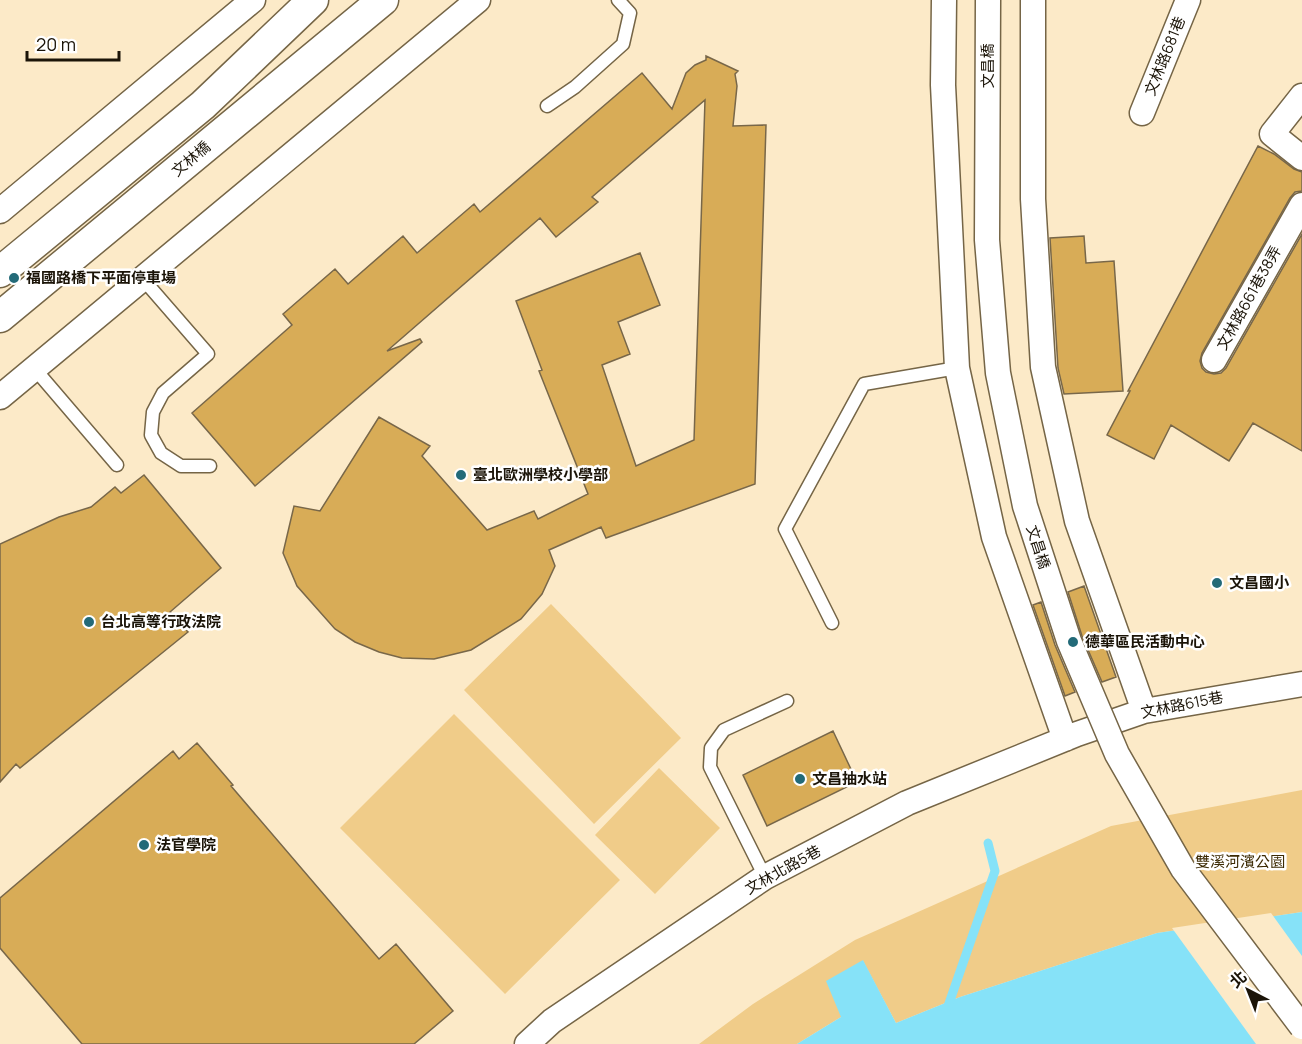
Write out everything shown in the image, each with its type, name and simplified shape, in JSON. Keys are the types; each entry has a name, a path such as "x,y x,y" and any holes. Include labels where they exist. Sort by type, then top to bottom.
{"street":[{"path":"0,211 253,0"},
{"path":"0,272 203,105 313,0"},
{"name":"文林橋","path":"0,317 383,0"},
{"path":"0,397 478,0"},
{"path":"944,0 943,85 957,368 994,537 1065,739"},
{"name":"文昌橋","path":"988,0 987,240 998,373 1025,506 1069,641 1118,754 1183,869 1302,1027"},
{"path":"1033,0 1034,199 1043,367 1077,521 1144,711"},
{"name":"文林路681巷","path":"1142,113 1188,0"},
{"path":"1302,96 1272,134 1302,158"},
{"name":"文林路661巷38弄","path":"1214,360 1302,205"},
{"name":"文林路615巷","path":"1065,739 1144,711 1302,684"},
{"name":"文林北路5巷","path":"527,1044 552,1021 765,877 907,803 1065,739"}],"lane":[{"path":"547,106 575,87 623,44 630,13 618,0"},
{"path":"142,278 208,354 163,393 153,412 152,435 161,453 181,466 210,466"},
{"path":"34,368 117,465"},
{"path":"832,623 785,530 864,384 957,368"},
{"path":"765,877 710,767 711,748 724,730 787,700"}],"green space":[{"path":"551,604 681,738 594,824 464,690"},
{"path":"454,714 620,880 505,994 340,828"},
{"path":"659,768 720,828 655,894 595,835"},
{"name":"雙溪河濱公園","path":"1302,790 1302,912 1157,933 960,997 896,1023 863,961 841,1017 797,1044 699,1044 753,1004 855,940 1111,826"}],"water":[{"path":"1302,912 1302,1044 797,1044 841,1017 826,981 863,960 896,1023 960,997 1157,933"}],"pier":[{"path":"1271,913 1302,956 1302,1044 1256,1044 1172,928"}],"building":[{"path":"706,56 738,71 735,74 737,86 733,126 766,125 755,484 606,538 601,527 549,550 555,566 542,594 521,619 471,650 434,659 402,658 355,642 335,629 297,586 283,553 294,506 320,511 379,417 430,446 422,456 487,530 534,511 538,519 588,494 539,371 542,370 516,301 640,253 660,305 618,322 630,354 602,365 636,466 694,440 705,100 592,197 598,202 556,237 540,218 387,351 420,339 422,342 255,486 192,413 292,325 283,314 335,269 348,284 403,236 417,253 474,204 480,212 642,73 672,109 686,73 695,65 706,60"},
{"path":"1258,146 1302,172 1302,191 1295,192 1290,198 1202,353 1200,361 1206,372 1221,373 1226,368 1302,234 1302,451 1253,423 1229,461 1171,425 1154,459 1107,435"},
{"path":"1084,236 1086,263 1114,261 1123,391 1064,394 1058,368 1050,238"},
{"name":"台北高等行政法院","path":"144,475 221,568 170,612 188,632 20,768 16,764 0,782 0,544 59,517 91,507 115,487 121,493"},
{"path":"1084,586 1116,677 1102,682 1082,636 1068,592"},
{"path":"1041,602 1055,645 1075,692 1065,696 1033,605"},
{"name":"文昌抽水站","path":"833,731 857,782 767,826 743,775"},
{"name":"法官學院","path":"197,743 379,959 396,944 453,1011 414,1044 82,1044 0,948 0,898 173,751 179,759"}],"waterway":[{"path":"946,1012 995,871 988,843"}],"place":[{"name":"福國路橋下平面停車場","path":"14,278"},
{"name":"臺北歐洲學校小學部","path":"461,475"},
{"name":"文昌國小","path":"1217,583"},
{"name":"台北高等行政法院","path":"89,622"},
{"name":"德華區民活動中心","path":"1073,642"},
{"name":"文昌抽水站","path":"800,779"},
{"name":"法官學院","path":"144,845"}]}
